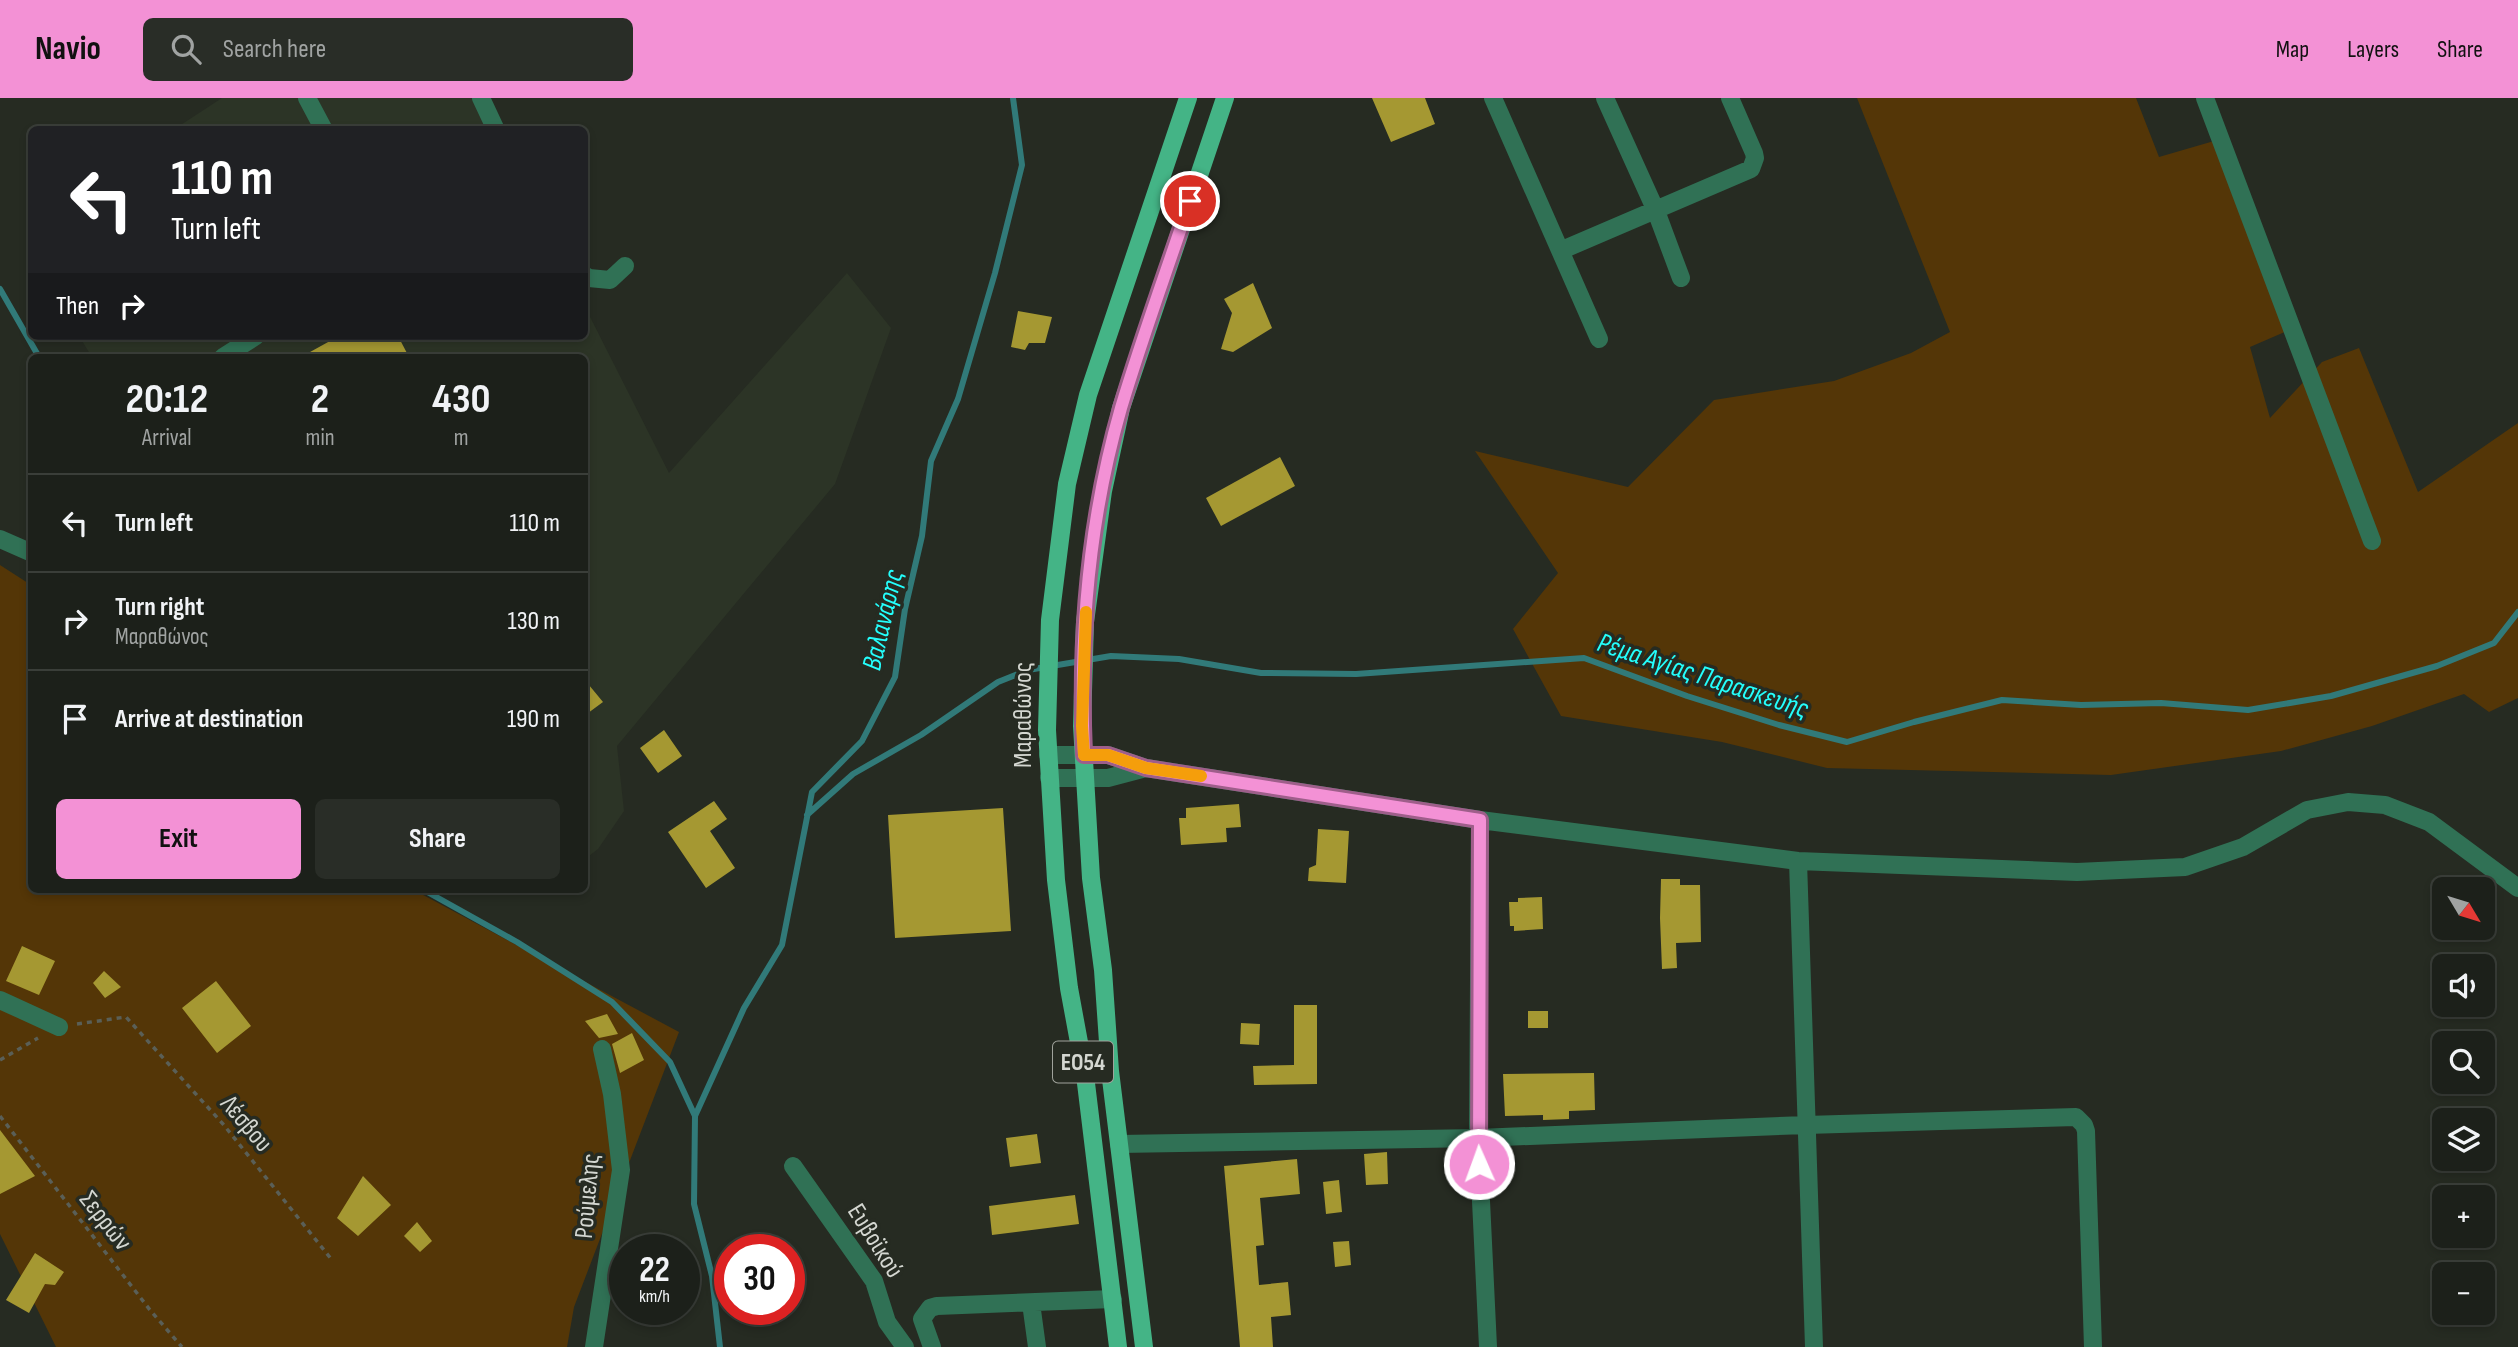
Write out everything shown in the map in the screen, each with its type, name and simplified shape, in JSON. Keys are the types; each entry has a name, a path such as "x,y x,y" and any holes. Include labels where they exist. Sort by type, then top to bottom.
{"main road":[{"name":"Μαραθώνος","path":"1118,1347 1085,1075 1069,988 1056,880 1048,755 1049,633 1060,525 1082,418 1188,98"},
{"name":"ΕΟ54","path":"1144,1347 1110,1071 1103,970 1091,878 1084,755 1085,622 1102,491 1121,408 1225,98"}],"street":[{"path":"307,98 322,126"},
{"path":"481,98 494,126"},
{"path":"1493,98 1599,339"},
{"path":"1605,98 1656,211 1681,278"},
{"path":"1562,250 1746,172 1754,164 1754,152 1730,98"},
{"path":"2205,98 2372,541"},
{"path":"588,277 610,280 625,266"},
{"path":"228,354 250,340"},
{"path":"0,539 28,551"},
{"path":"1048,755 1108,755 1146,768 1480,820 1798,861 2077,873 2185,867 2243,847 2307,810 2348,802 2385,805 2429,822 2516,883"},
{"path":"1049,778 1108,778 1146,768"},
{"path":"1480,820 1478,1138 1488,1347"},
{"path":"1798,861 1814,1347"},
{"path":"0,1000 59,1027"},
{"name":"Ρούμελης","path":"594,1347 621,1170 616,1121 602,1049"},
{"path":"1119,1144 1478,1138 2070,1116 2081,1120 2086,1131 2092,1347"},
{"name":"Ευβοϊκού","path":"793,1166 874,1282 887,1322 905,1347"},
{"path":"932,1347 922,1320 930,1308 1113,1299"},
{"path":"1031,1303 1037,1347"}],"path":[{"name":"Λέσβου","path":"125,1017 223,1124 332,1260"},
{"name":"Σερρών","path":"0,1116 182,1347"}],"shaded area":[{"path":"222,98 474,98 487,126 179,126"},
{"path":"1857,98 2136,98 2159,157 2214,141 2287,331 2250,347 2270,418 2322,362 2359,348 2418,492 2518,423 2518,698 2489,712 2464,694 2372,726 2281,751 2111,775 1827,768 1722,742 1561,716 1513,629 1558,573 1475,451 1628,487 1714,400 1834,381 1911,353 1950,332"},
{"path":"847,273 891,328 835,484 617,746 624,811 598,849 588,857 588,354 90,354 81,340 588,340 588,313 669,473"},
{"path":"0,565 28,583 28,893 419,893 679,1032 574,1307 567,1347 56,1347 0,1234"}],"building":[{"path":"1372,98 1425,98 1435,124 1391,142"},
{"path":"1253,283 1272,328 1233,352 1221,349 1232,313 1224,299"},
{"path":"1018,311 1052,317 1045,343 1029,343 1025,350 1011,347"},
{"path":"332,340 400,340 407,354 306,354"},
{"path":"1280,457 1295,486 1221,526 1206,498"},
{"path":"588,684 603,702 588,713"},
{"path":"664,730 682,756 658,773 640,748"},
{"path":"714,801 727,819 710,831 735,868 706,888 668,832"},
{"path":"1239,804 1241,827 1226,828 1227,842 1181,845 1179,818 1186,818 1186,808"},
{"path":"1003,808 1011,931 895,938 888,815"},
{"path":"1318,829 1349,831 1346,883 1308,881 1309,868 1316,865"},
{"path":"1661,879 1680,879 1680,885 1700,885 1701,942 1676,943 1677,968 1662,969"},
{"path":"1542,897 1543,929 1514,931 1514,926 1510,926 1509,902 1518,902 1518,898"},
{"path":"22,946 55,961 39,995 6,981"},
{"path":"104,971 121,987 105,998 93,983"},
{"path":"216,981 251,1026 217,1053 182,1008"},
{"path":"1294,1005 1317,1005 1317,1084 1254,1085 1253,1066 1294,1065"},
{"path":"1528,1011 1548,1011 1548,1028 1528,1028"},
{"path":"607,1014 618,1034 599,1038 585,1021"},
{"path":"1241,1023 1260,1024 1259,1045 1240,1044"},
{"path":"632,1033 644,1060 620,1073 612,1044"},
{"path":"1594,1073 1595,1110 1569,1111 1569,1119 1543,1120 1543,1115 1505,1116 1503,1074"},
{"path":"0,1130 35,1176 0,1194"},
{"path":"1037,1134 1041,1163 1010,1167 1006,1138"},
{"path":"1387,1152 1388,1184 1366,1185 1364,1154"},
{"path":"1297,1159 1300,1194 1260,1198 1264,1245 1256,1246 1259,1285 1288,1282 1291,1315 1271,1317 1273,1347 1240,1347 1224,1166"},
{"path":"363,1176 391,1205 358,1236 337,1218"},
{"path":"1339,1180 1342,1212 1326,1214 1323,1182"},
{"path":"1075,1195 1079,1224 992,1235 989,1206"},
{"path":"417,1222 432,1241 420,1252 404,1236"},
{"path":"1349,1241 1351,1265 1335,1267 1333,1242"},
{"path":"35,1253 64,1272 55,1285 45,1284 29,1313 6,1300"}],"waterway":[{"name":"Βαλανάρης","path":"695,1116 744,1008 782,945 812,792 862,741 895,677 905,609 922,536 931,461 958,399 995,273 1022,165 1013,98"},
{"path":"0,289 28,338"},
{"path":"29,340 37,354"},
{"name":"Ρέμα Αγίας Παρασκευής","path":"807,815 853,774 921,735 998,682 1028,670 1111,656 1179,659 1261,673 1356,674 1584,658 1687,696 1779,725 1847,742 2002,700 2081,705 2161,703 2248,710 2331,696 2437,666 2494,643 2518,612"},
{"path":"429,893 517,942 612,1002 670,1062 695,1116 694,1204 712,1276 720,1347"}],"slow traffic":[{"path":"1086,612 1082,726 1084,755 1108,755 1146,768 1201,776"}],"route":[{"path":"1190,201 1121,408 1102,491 1085,622 1082,726 1084,755 1108,755 1146,768 1480,820 1479,1164"}]}
